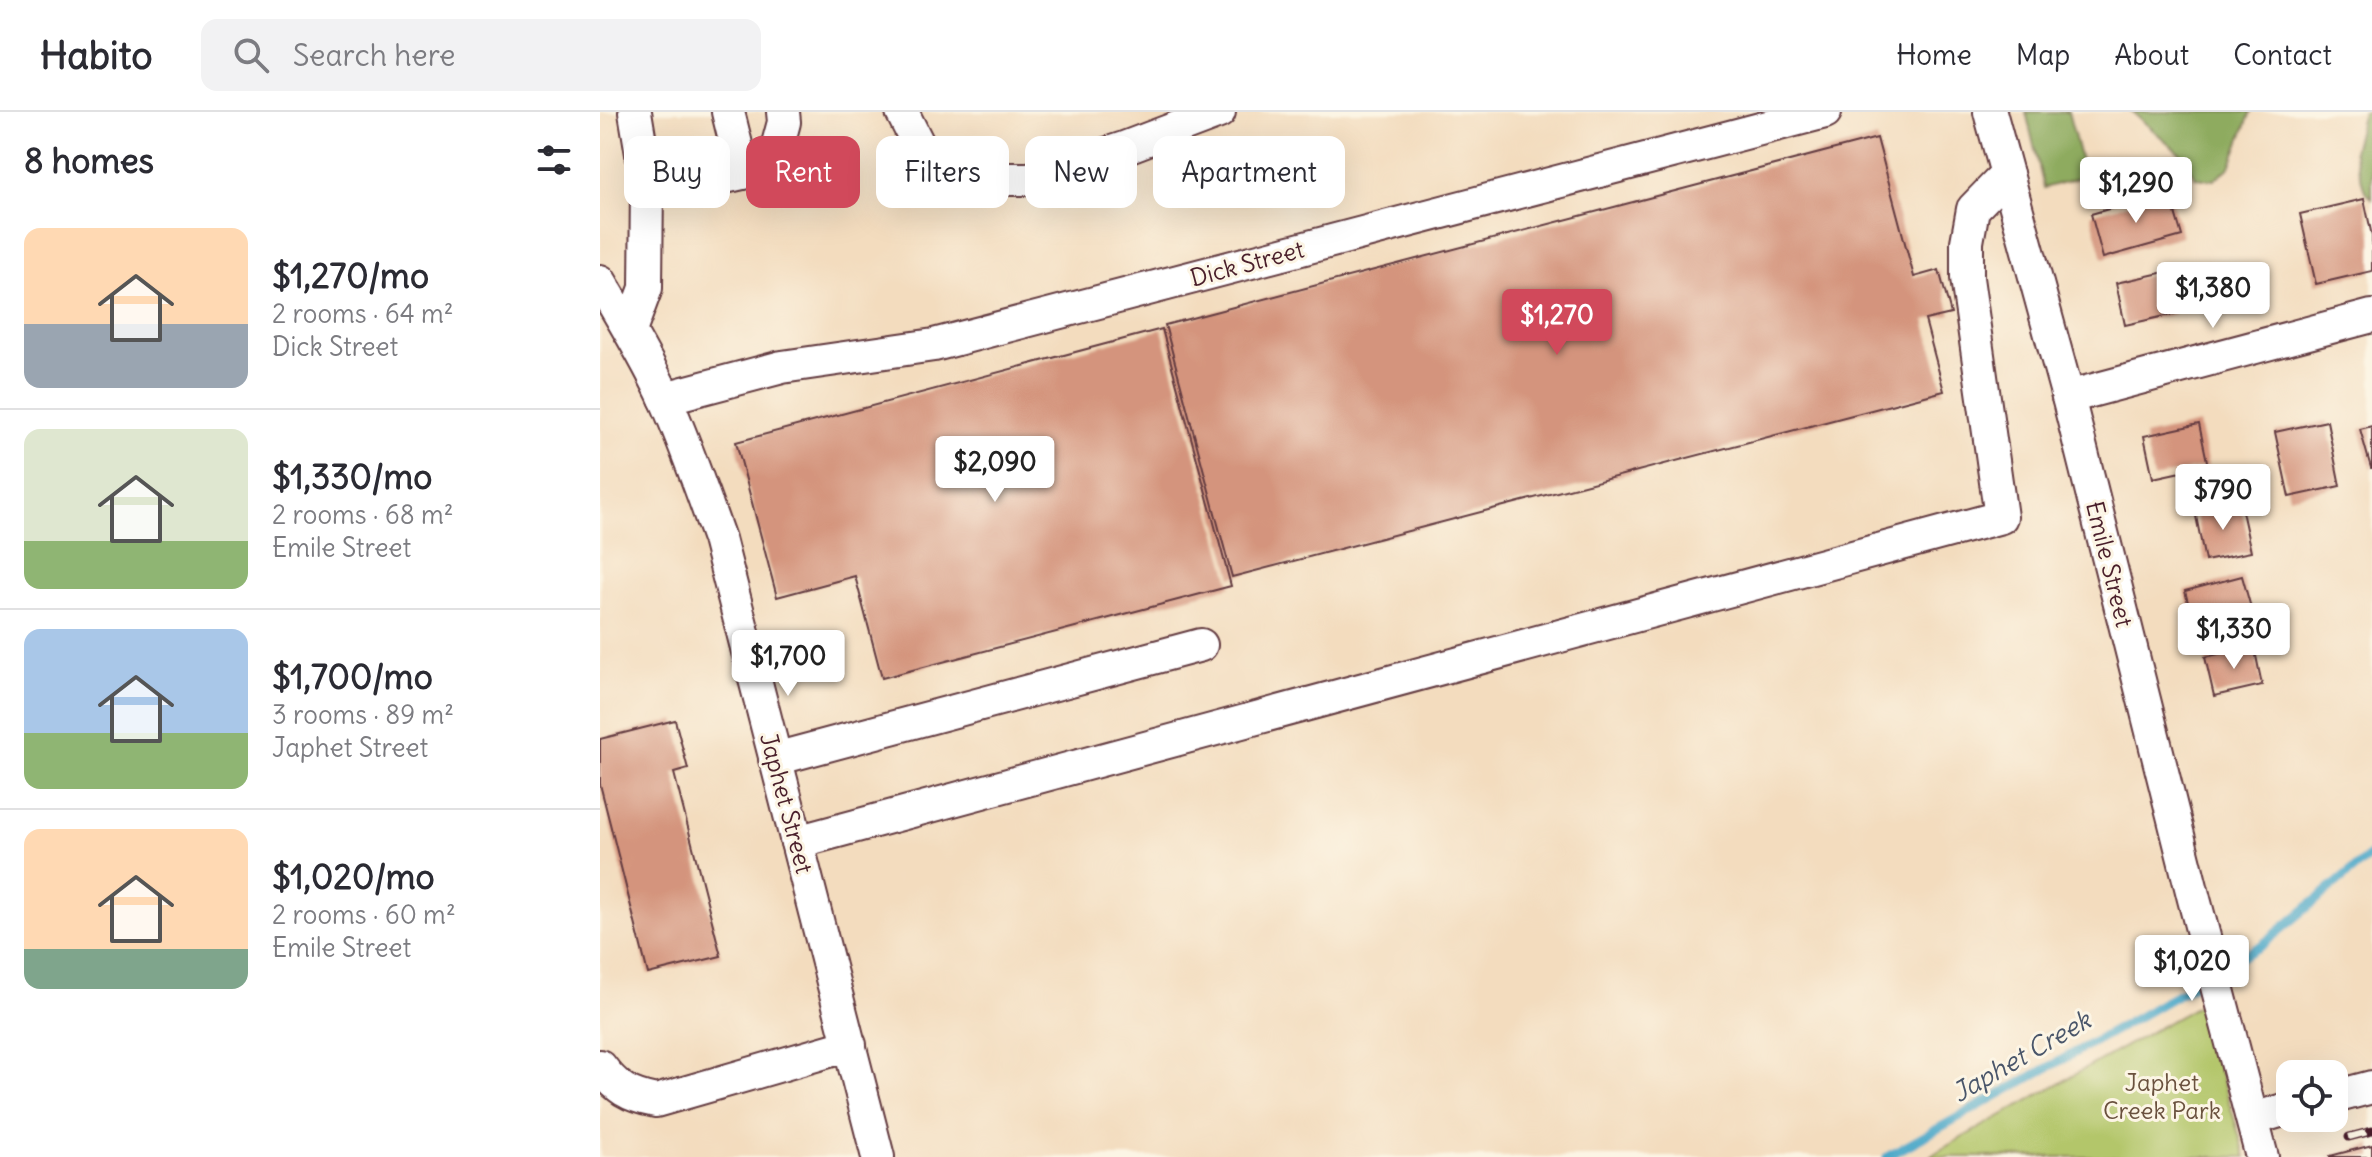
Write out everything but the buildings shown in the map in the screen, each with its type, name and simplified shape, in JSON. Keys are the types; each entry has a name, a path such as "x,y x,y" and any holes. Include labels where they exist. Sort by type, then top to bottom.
{"street":[{"path":"635,112 639,136"},
{"path":"728,112 743,173"},
{"path":"730,176 743,173 777,148 784,122 783,112"},
{"path":"902,112 921,150 975,179 1029,179 1219,112"},
{"name":"Dick Street","path":"665,398 782,367 934,345 1825,112"},
{"name":"Emile Street","path":"1990,112 2068,397 2262,1157"},
{"path":"797,842 2001,517 1967,278 1967,242 1973,209 2007,174"},
{"path":"630,331 646,288 647,208"},
{"name":"Japhet Street","path":"600,281 665,398 719,539 878,1157"},
{"path":"2068,397 2372,316"},
{"path":"775,759 1201,645"},
{"path":"600,1066 613,1082 635,1097 656,1101 850,1045"},
{"path":"2348,1093 2372,1087"},
{"path":"2249,1105 2276,1107"}],"green space":[{"path":"2026,112 2068,112 2085,176 2044,188"},
{"path":"2132,112 2251,112 2230,167 2214,180 2196,178 2181,154"},
{"path":"2363,112 2372,112 2372,198 2365,191 2353,151"},
{"name":"Japhet Creek Park","path":"2199,1005 2246,1157 1929,1157 1940,1150"}],"waterway":[{"name":"Japhet Creek","path":"1887,1157 2262,945 2372,854"}],"railway":[{"path":"2349,1137 2372,1131"}]}
